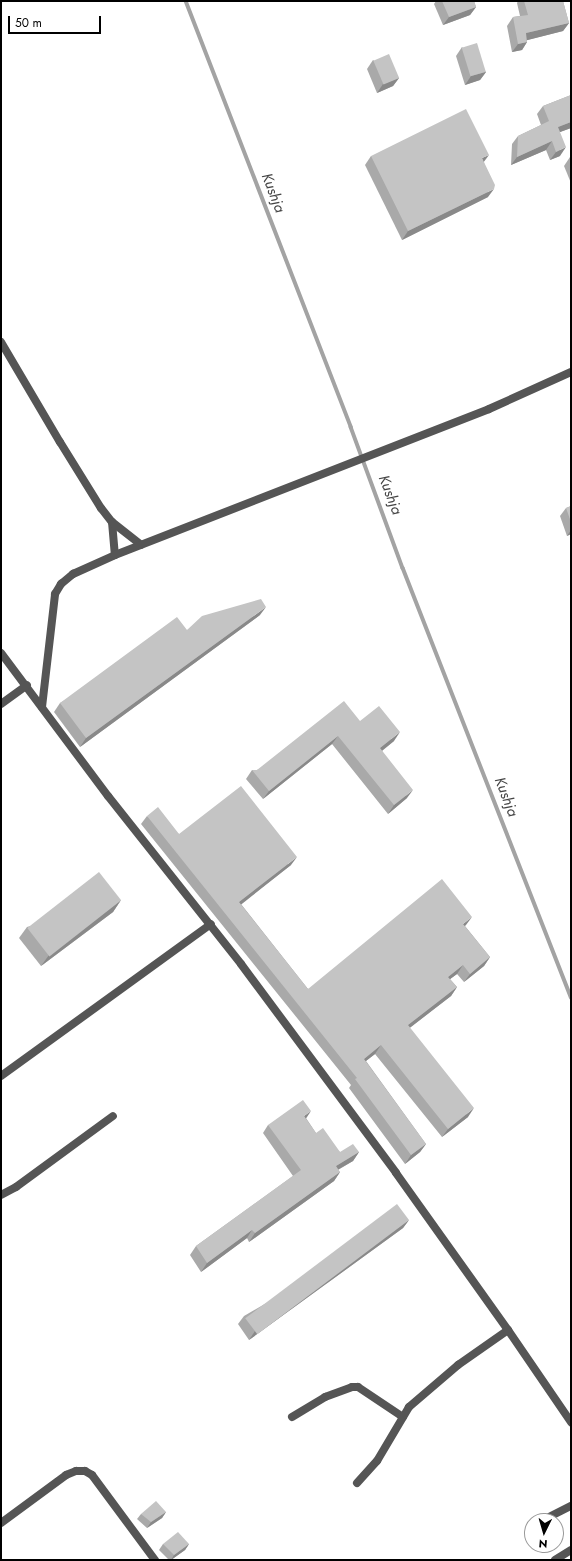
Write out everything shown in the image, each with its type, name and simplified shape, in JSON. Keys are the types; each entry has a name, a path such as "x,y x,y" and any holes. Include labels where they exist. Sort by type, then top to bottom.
{"street":[{"path":"1,342 101,508 112,522 141,545"},
{"path":"42,707 55,594 61,584 73,574 141,545 489,409 571,372"},
{"path":"112,522 116,555"},
{"path":"1,653 27,685 64,739 108,796 211,924 396,1173 508,1330 571,1422"},
{"path":"1,704 27,685"},
{"path":"1,1076 211,924"},
{"path":"1,1195 16,1187 113,1116"},
{"path":"358,1482 377,1461 409,1407 458,1365 508,1330"},
{"path":"292,1418 325,1397 352,1387 358,1387 403,1417"},
{"path":"1,1523 66,1474 76,1471 85,1471 92,1475 154,1560"},
{"path":"557,1513 571,1506"},
{"path":"555,1560 571,1550"}],"building":[{"path":"442,1 474,1 476,7 449,17"},
{"path":"524,1 563,1 569,23 526,33 527,42 518,44 513,17 528,15"},
{"path":"477,43 486,72 470,76 462,48"},
{"path":"389,54 399,78 384,85 373,61"},
{"path":"571,95 571,122 558,127 566,147 556,152 552,141 517,157 518,136 549,121 543,106"},
{"path":"466,109 489,155 482,158 495,185 494,189 408,231 371,156"},
{"path":"571,506 571,522 566,508"},
{"path":"261,599 266,607 86,738 60,703 177,617 187,630 202,616"},
{"path":"344,701 360,721 379,706 400,732 380,748 413,790 394,805 338,736 269,791 252,770 257,770"},
{"path":"241,786 297,857 239,902 308,989 442,879 472,917 463,924 490,957 470,974 463,965 448,977 457,987 408,1025 474,1108 448,1129 381,1045 364,1059 426,1144 411,1155 355,1079 357,1078 147,816 158,807 179,834"},
{"path":"99,872 121,900 49,956 27,928"},
{"path":"303,1100 311,1111 304,1116 316,1133 323,1128 340,1152 353,1144 359,1152 336,1166 340,1172 255,1233 252,1230 207,1263 196,1246 301,1170 268,1125"},
{"path":"397,1204 409,1220 257,1334 245,1318"},
{"path":"156,1501 166,1512 151,1522 141,1514"},
{"path":"178,1532 189,1544 174,1555 163,1544"}],"waterway":[{"name":"Kushja","path":"186,1 351,427 403,568 571,997"}]}
